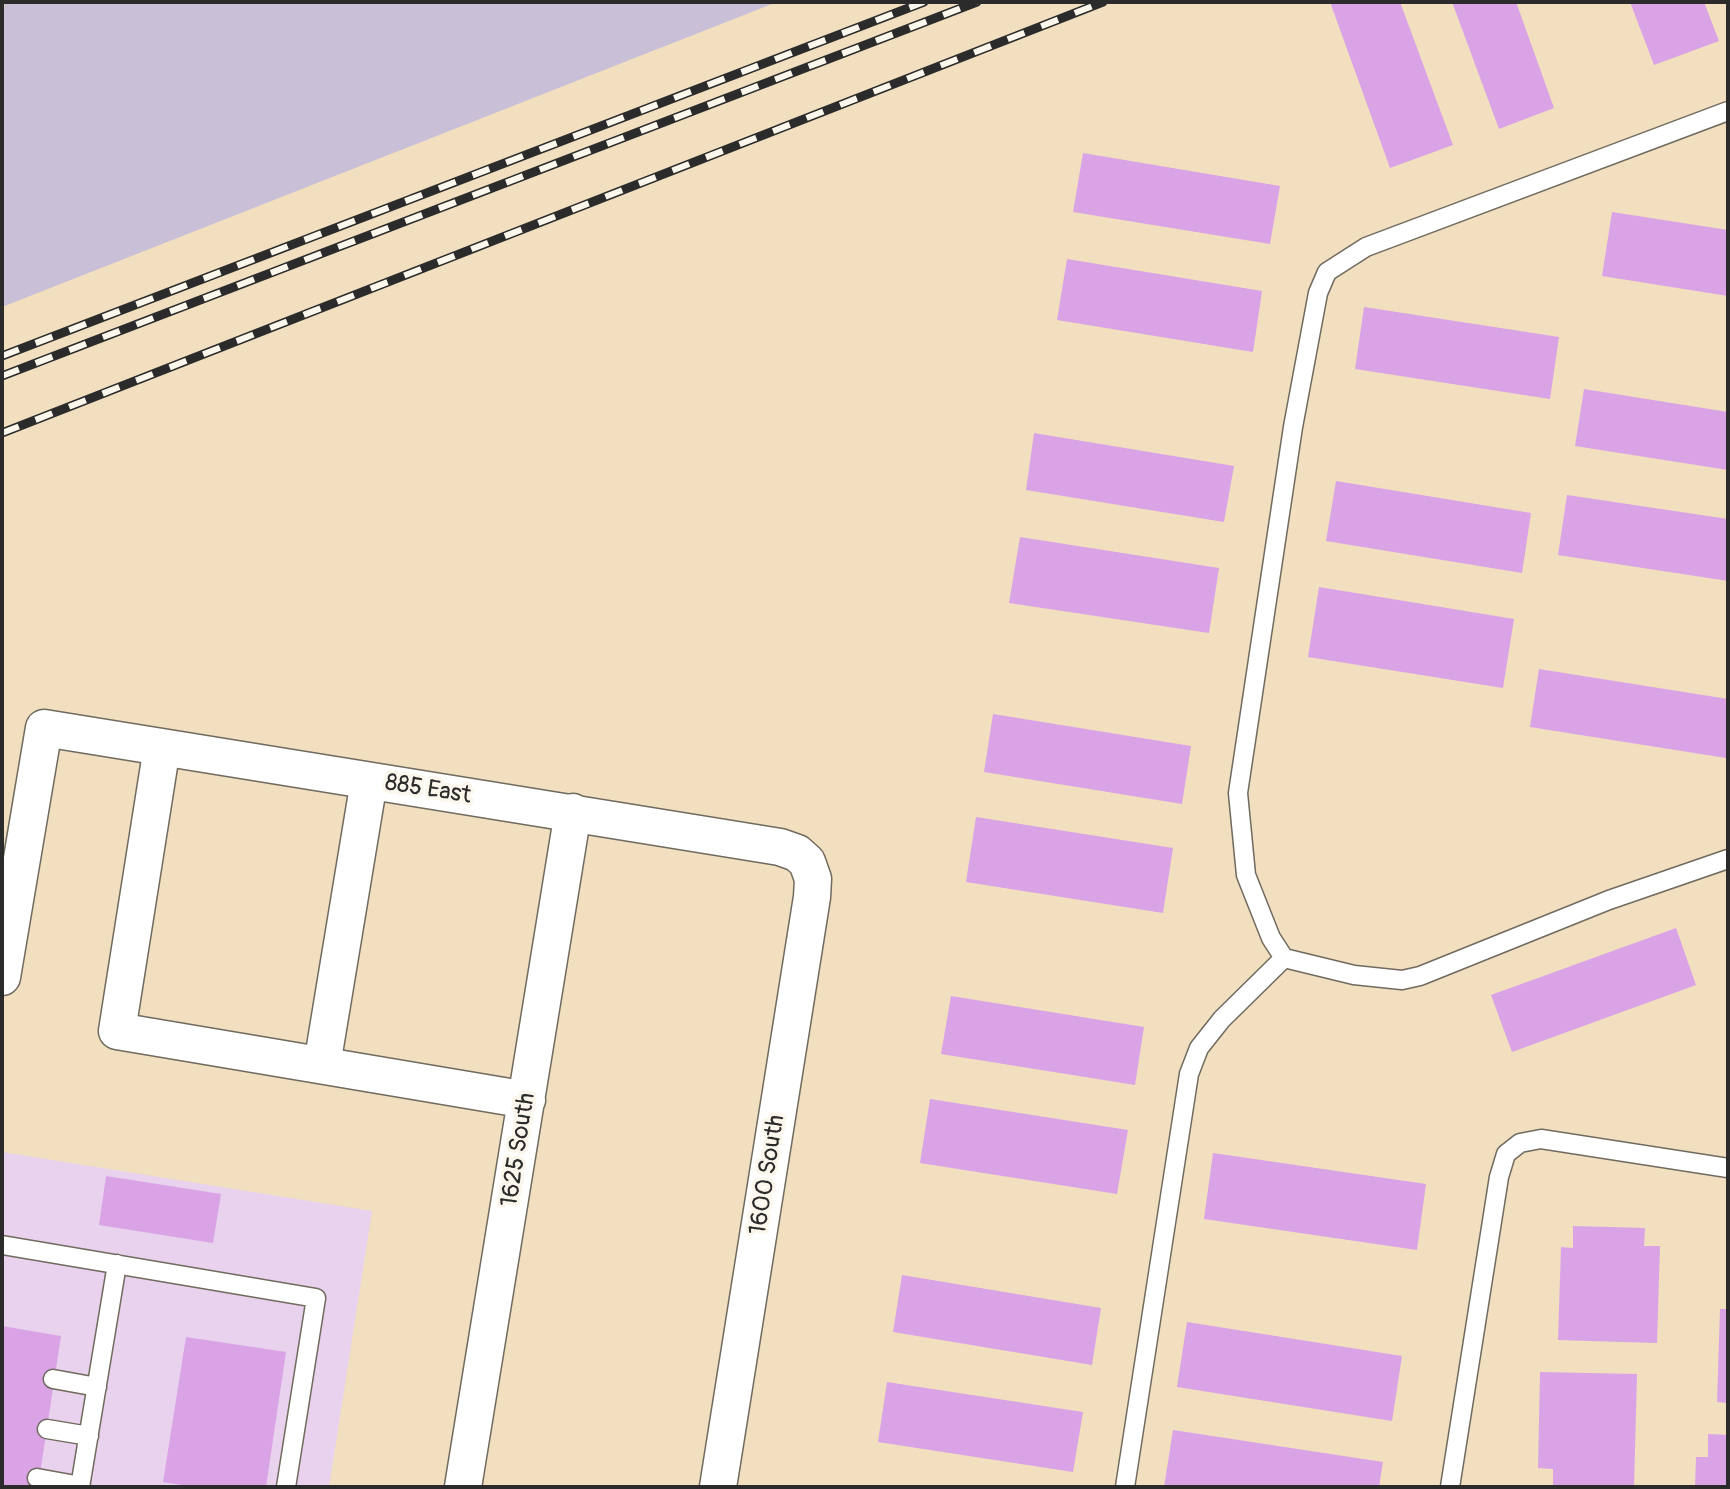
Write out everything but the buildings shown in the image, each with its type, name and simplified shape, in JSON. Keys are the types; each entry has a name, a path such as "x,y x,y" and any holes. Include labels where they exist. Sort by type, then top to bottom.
{"street":[{"name":"885 East","path":"2,977 44,728 780,847 797,853 807,862"},
{"path":"162,747 117,1031 527,1100"},
{"path":"322,1065 369,781"},
{"name":"1625 South","path":"463,1487 573,812"},
{"name":"1600 South","path":"718,1487 812,897 813,879 807,862"}],"lane":[{"path":"1728,111 1366,247 1327,272 1318,293 1301,374 1238,793 1246,875 1271,938 1284,958 1354,975 1411,978 1609,900 1728,859"},
{"path":"1125,1487 1189,1074 1199,1048 1222,1019 1284,958"},
{"path":"1450,1487 1499,1177 1506,1154 1520,1143 1541,1139 1728,1168"},
{"path":"2,1245 316,1298 286,1487"},
{"path":"37,1478 80,1487 117,1264"},
{"path":"53,1379 97,1387"},
{"path":"47,1429 89,1436"}],"shaded area":[{"path":"5,2 777,2 2,307 2,23"},
{"path":"2,1152 372,1211 329,1487 2,1487"}],"railway":[{"path":"2,356 924,2"},
{"path":"2,376 977,2"},
{"path":"2,433 1103,2"}]}
